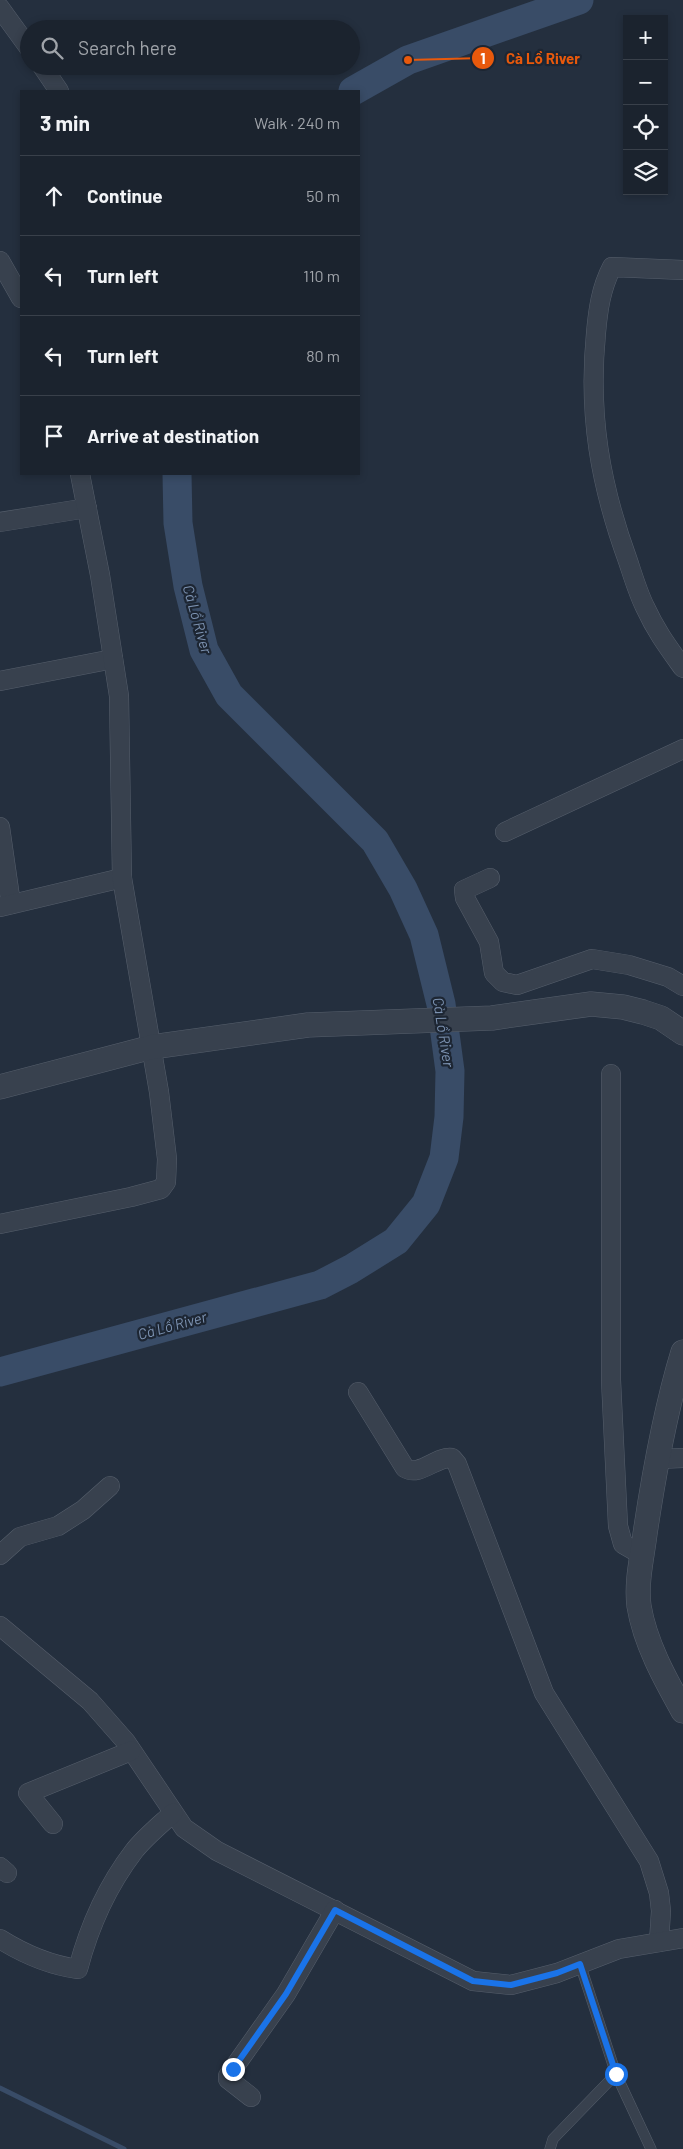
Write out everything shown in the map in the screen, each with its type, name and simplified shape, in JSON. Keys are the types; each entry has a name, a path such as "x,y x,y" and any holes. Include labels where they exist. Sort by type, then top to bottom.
{"street":[{"path":"0,8 20,36"},
{"path":"48,75 58,90"},
{"path":"0,261 20,296"},
{"path":"683,270 612,268 604,282 597,319 593,364 598,453 605,492 644,606 663,642 683,668"},
{"path":"0,1224 161,1189 166,1182 167,1159 152,1046 122,878 119,696 100,575 80,475"},
{"path":"0,522 86,508"},
{"path":"0,681 113,659"},
{"path":"505,832 683,749"},
{"path":"0,827 6,906 122,878"},
{"path":"490,878 464,890 465,898 489,942 494,973 503,982 517,985 592,959 629,965 668,977 683,986"},
{"path":"0,1087 152,1046 308,1025 492,1018 591,1004 623,1007 643,1012 661,1018 683,1033"},
{"path":"611,1074 610,1380 618,1526 623,1544 642,1555"},
{"path":"683,1352 671,1390 638,1586 639,1606 646,1634 667,1682 683,1711"},
{"path":"358,1392 405,1468 410,1471 416,1471 445,1457 452,1458 457,1464 544,1693 649,1861 659,1894 661,1911 659,1942"},
{"path":"658,1459 683,1458"},
{"path":"0,1556 20,1537 58,1526 83,1510 110,1486"},
{"path":"0,1626 90,1701 131,1751 184,1828 217,1851 473,1981 511,1985 557,1973 619,1949 683,1938"},
{"path":"53,1824 28,1793 131,1751"},
{"path":"0,1939 24,1954 66,1967 78,1968 85,1942 114,1880 135,1849 173,1813"},
{"path":"251,2097 228,2079 228,2076 286,1994 335,1910"}],"lane":[{"path":"580,1964 616,2074 651,2149"},
{"path":"550,2149 553,2139 616,2074"}],"waterway":[{"name":"Cà Lồ River","path":"355,90 408,60 579,0"},
{"name":"Cà Lồ River","path":"0,1372 320,1285 351,1269 396,1241 426,1204 444,1158 449,1117 450,1071 441,1004 424,935 403,889 375,841 229,695 204,650 188,586 178,523 177,475"},
{"path":"0,2088 124,2149"}],"place":[{"name":"Cà Lồ River","path":"408,60"}],"route":[{"path":"233,2069 286,1994 335,1910 473,1981 511,1985 557,1973 580,1964 616,2074"}]}
